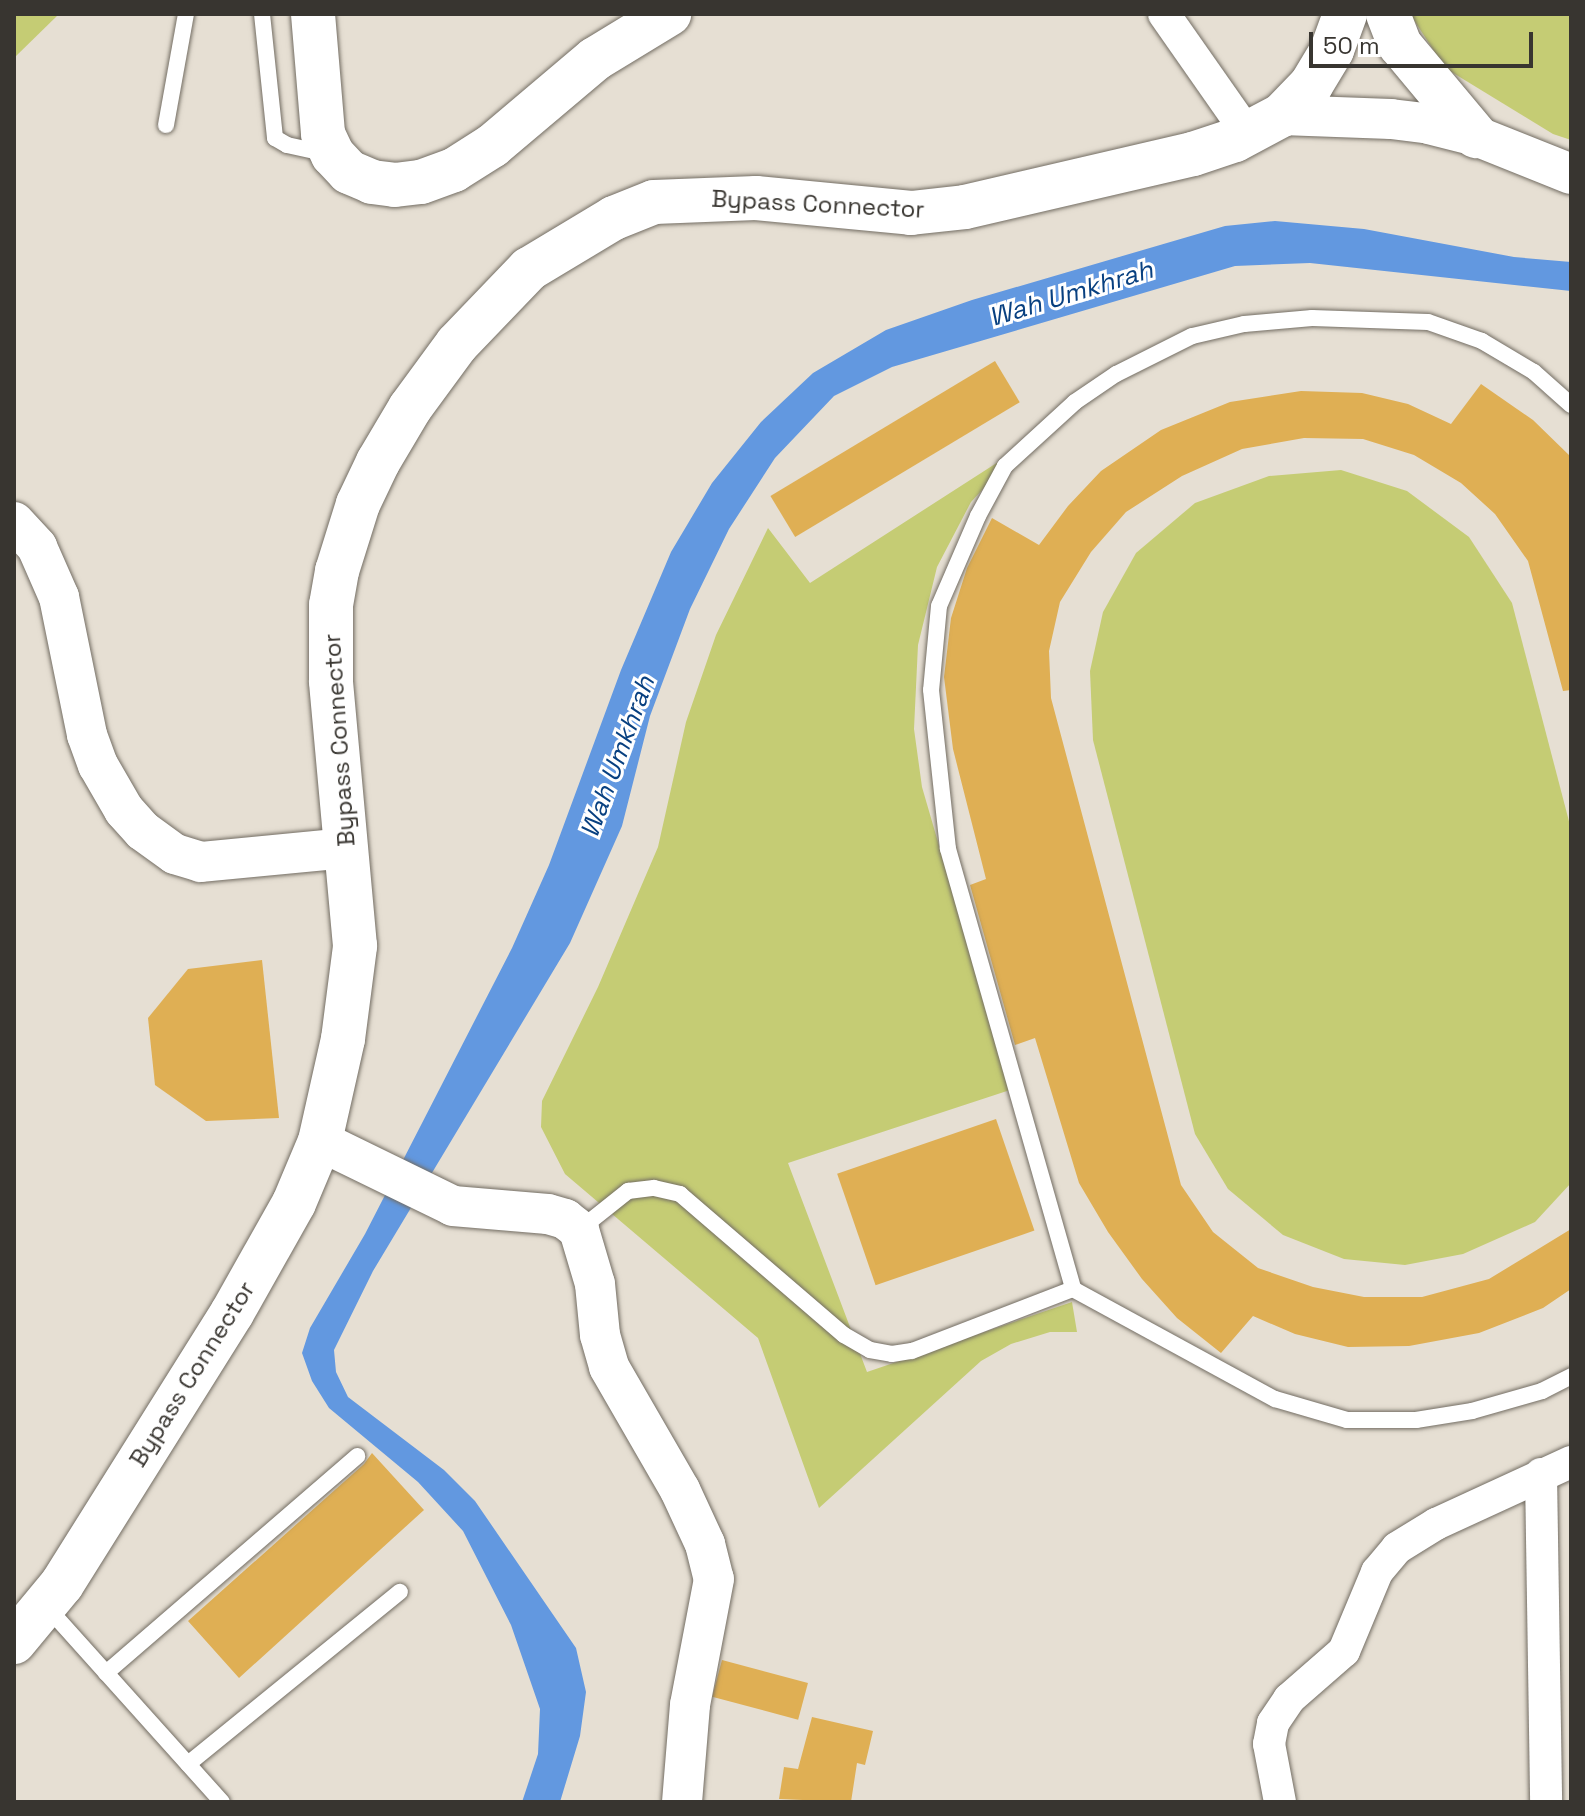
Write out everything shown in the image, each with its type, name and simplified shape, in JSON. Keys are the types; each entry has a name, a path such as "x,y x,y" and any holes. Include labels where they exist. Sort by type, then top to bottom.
{"main road":[{"path":"313,14 323,134 333,155 349,172 372,182 421,182 454,170 492,146 595,59 669,14"},
{"path":"1265,124 1311,85 1332,50 1345,14"},
{"path":"1388,14 1400,45 1476,136"},
{"name":"Bypass Connector","path":"14,1642 45,1605 232,1313 294,1203 320,1141 343,1039 355,946 331,667 331,605 346,537 378,462 410,408 457,344 529,269 614,218 654,202 756,198 911,213 952,208 1193,154 1265,124"}],"street":[{"path":"1164,14 1265,124"},
{"name":"Bypass Connector","path":"1265,124 1391,119 1476,136 1571,174"},
{"path":"14,522 37,547 59,597 87,735 98,765 124,810 143,831 175,854 201,862 347,848"},
{"path":"320,1141 430,1197 477,1211 548,1214 565,1219 579,1230 595,1284 600,1335 609,1367 680,1490 705,1544 714,1579 690,1705 682,1802"},
{"path":"1280,1802 1269,1744 1273,1723 1289,1699 1344,1651 1377,1572 1397,1548 1436,1524 1571,1462"},
{"path":"1541,1474 1546,1802"}],"lane":[{"path":"166,125 186,14"},
{"path":"262,14 275,138 287,145 333,155"},
{"path":"1571,405 1534,372 1482,341 1428,322 1312,318 1244,324 1192,336 1116,374 1075,402 1005,466 978,516 939,606 931,690 948,849 1073,1289 1275,1399 1347,1420 1416,1420 1472,1411 1542,1391 1571,1376"},
{"path":"579,1230 628,1191 654,1188 680,1194 844,1335 870,1350 892,1354 912,1351 1073,1289"},
{"path":"106,1673 357,1456"},
{"path":"188,1764 400,1592"},
{"path":"45,1605 222,1802"}],"green space":[{"path":"14,14 59,14 14,58"},
{"path":"1410,14 1571,15 1571,140 1553,134 1445,68"},
{"path":"1023,446 971,502 937,567 918,645 914,729 922,787 1010,1090 788,1163 867,1372 1072,1302 1077,1332 1050,1332 1011,1344 981,1361 819,1508 758,1338 565,1174 541,1127 542,1101 598,987 658,847 686,722 716,635 768,528 810,583"},
{"path":"1341,470 1407,491 1469,537 1512,603 1571,829 1571,1183 1535,1222 1463,1254 1405,1265 1344,1259 1283,1235 1228,1189 1195,1134 1093,740 1090,671 1103,612 1136,553 1195,503 1269,476"}],"water":[{"name":"Wah Umkhrah","path":"1275,221 1364,229 1514,257 1571,262 1571,291 1310,263 1235,266 892,367 834,396 775,458 729,529 690,609 650,716 622,826 570,943 373,1271 334,1350 336,1372 348,1397 444,1470 475,1501 576,1648 586,1692 580,1736 560,1802 522,1802 538,1754 540,1709 511,1625 463,1531 418,1482 329,1408 312,1381 302,1353 310,1328 365,1234 512,948 549,865 621,670 671,552 712,483 761,422 813,373 886,330 972,300 1225,226"}],"building":[{"path":"995,361 1020,402 795,537 770,496"},
{"path":"1481,384 1533,420 1571,457 1571,690 1563,691 1528,561 1495,514 1461,483 1414,455 1363,439 1304,438 1242,449 1182,476 1126,512 1091,552 1060,602 1049,651 1051,698 1181,1185 1213,1232 1258,1268 1313,1287 1364,1297 1422,1297 1489,1279 1571,1229 1571,1289 1543,1308 1479,1333 1409,1346 1348,1347 1295,1334 1253,1316 1221,1353 1177,1318 1142,1279 1108,1232 1079,1183 1035,1038 1015,1045 970,885 986,879 953,749 944,677 951,618 967,568 992,518 1039,545 1068,506 1101,471 1161,430 1230,402 1301,391 1362,393 1408,404 1451,424"},
{"path":"262,960 279,1118 206,1121 155,1085 148,1018 188,969"},
{"path":"996,1119 1034,1231 876,1285 837,1174"},
{"path":"372,1453 424,1510 239,1678 188,1621 364,1464"},
{"path":"722,1660 808,1683 798,1720 712,1697"},
{"path":"812,1717 873,1731 865,1765 857,1763 851,1802 779,1799 784,1767 798,1769"}]}
